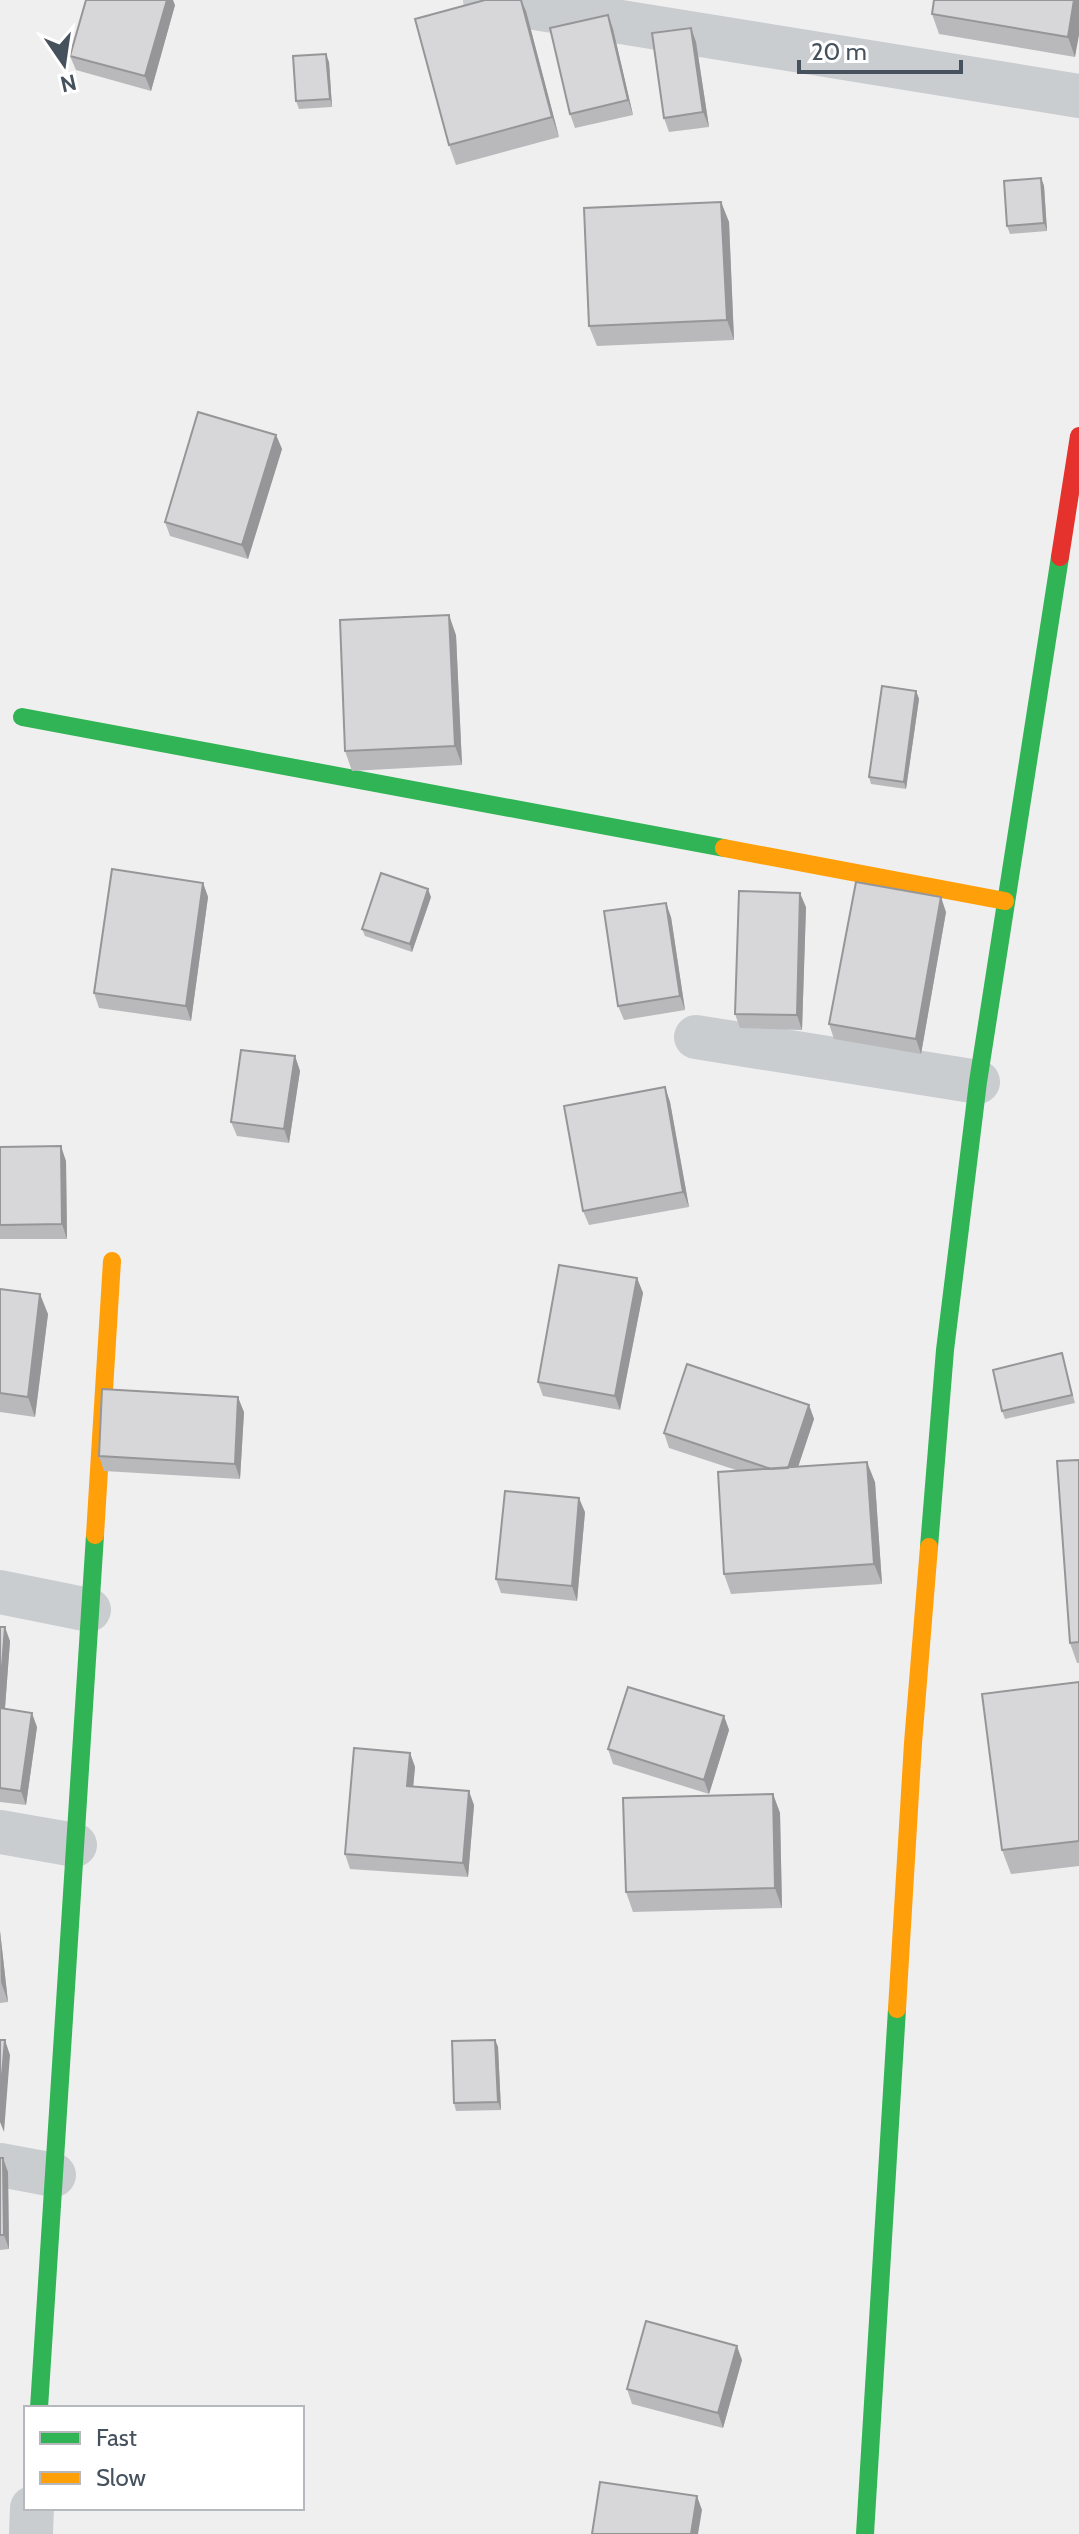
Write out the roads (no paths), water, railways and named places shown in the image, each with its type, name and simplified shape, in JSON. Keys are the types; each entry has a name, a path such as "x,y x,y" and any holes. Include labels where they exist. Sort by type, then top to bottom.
{"street":[{"path":"485,0 1079,96"},
{"path":"865,2534 913,1743 945,1350 978,1082 1079,436"},
{"path":"22,717 1005,901"},
{"path":"696,1037 978,1082"},
{"path":"39,2406 112,1261"},
{"path":"0,1592 89,1610"},
{"path":"0,1832 75,1845"},
{"path":"0,2165 54,2175"},
{"path":"31,2534 32,2510"}]}
